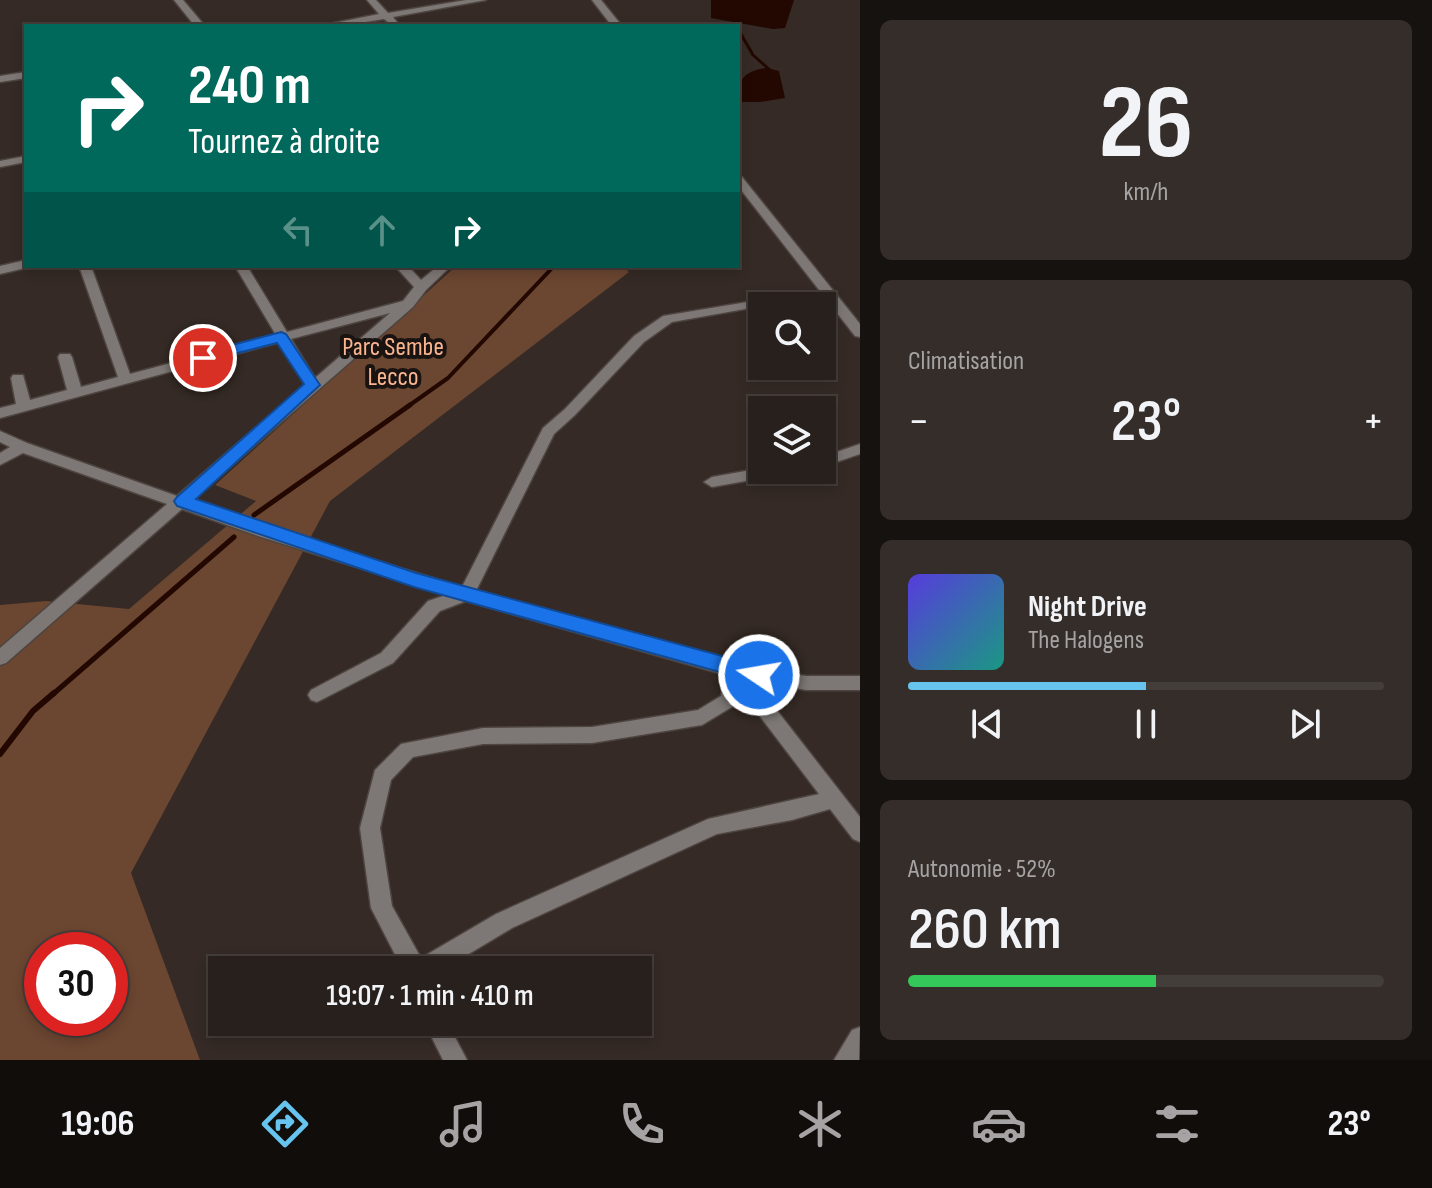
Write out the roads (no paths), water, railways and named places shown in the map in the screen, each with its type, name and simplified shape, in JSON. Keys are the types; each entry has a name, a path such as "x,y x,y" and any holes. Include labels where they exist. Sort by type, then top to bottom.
{"street":[{"path":"178,0 198,24"},
{"path":"371,0 394,24"},
{"path":"337,24 482,0"},
{"path":"596,0 615,24"},
{"path":"0,79 24,75"},
{"path":"0,164 24,159"},
{"path":"740,182 827,292"},
{"path":"0,270 24,264"},
{"path":"86,268 125,378"},
{"path":"242,268 312,385"},
{"path":"403,268 421,287"},
{"path":"0,658 408,304 421,287 443,268"},
{"path":"836,303 859,331"},
{"path":"0,413 408,304"},
{"path":"317,695 387,658 434,606 466,595 548,431 655,325 698,313 748,305"},
{"path":"65,357 75,392"},
{"path":"18,378 24,406"},
{"path":"0,436 22,447 361,564 466,595 736,671 806,683 860,683"},
{"path":"0,460 22,447"},
{"path":"836,457 860,449"},
{"path":"712,482 748,476"},
{"path":"736,671 860,833"},
{"path":"408,956 382,908 370,828 382,776 408,750 483,736 592,735 702,717 729,700 736,671"},
{"path":"445,956 504,921 715,825 792,811 833,799"},
{"path":"442,1036 455,1060"},
{"path":"846,1060 860,1038"}],"waterway":[{"path":"740,32 753,55 771,71"},
{"path":"407,407 448,378 552,268"},
{"path":"254,515 410,405"},
{"path":"52,695 234,537"},
{"path":"0,754 33,711 54,693"}],"park label":[{"name":"Parc Sembe Lecco","path":"393,362"}]}
